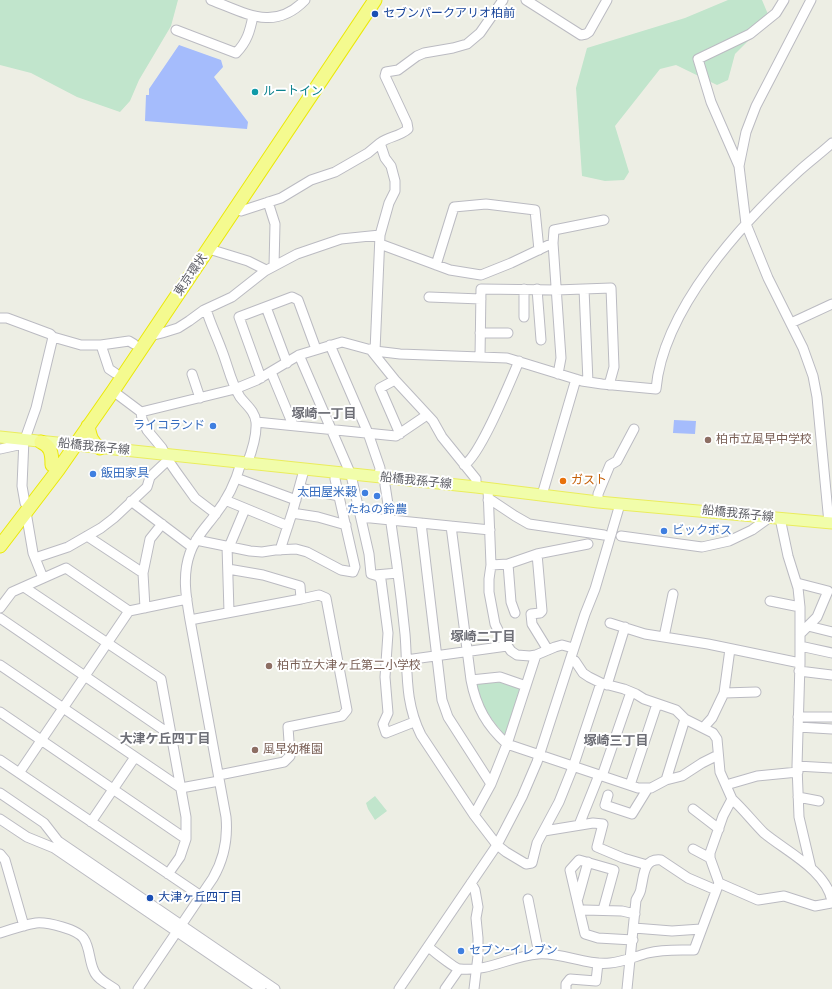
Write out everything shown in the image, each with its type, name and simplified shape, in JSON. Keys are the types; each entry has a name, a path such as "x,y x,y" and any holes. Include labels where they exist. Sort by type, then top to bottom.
{"highway":[{"name":"東京環状","path":"0,536 25,507 71,445 134,344 228,207 364,0"},
{"name":"東京環状","path":"0,546 52,465 88,426 113,392 375,0"},
{"path":"88,426 90,439 100,448"},
{"path":"41,442 49,447 51,451 52,465"}],"main road":[{"name":"船橋我孫子線","path":"0,437 167,457 244,463 476,487 488,494 542,495 598,502 831,523"}],"street":[{"path":"211,0 253,16 266,18 282,16 299,6 305,0"},
{"path":"236,208 241,211 280,198 311,180 345,166 368,153 385,139 396,136 408,129 407,122 385,76 386,72 398,70 417,56 424,53 467,44 480,33 503,0"},
{"path":"526,0 578,34 583,35 589,32 607,0"},
{"path":"784,0 776,13 750,34 698,59 712,102 739,166 746,224 768,278 803,348 813,376 817,397 831,523"},
{"path":"739,166 746,132 756,106 811,0"},
{"path":"176,30 236,53 246,41 250,32 253,16"},
{"path":"380,143 385,158 391,166 395,181 394,191 380,235 372,350 395,380 433,421 442,437 476,479 476,487"},
{"path":"141,412 235,389 261,378 299,355 342,342 372,350 400,354 507,358 588,382 608,385 656,388 660,362 672,330 686,304 714,262 746,224 799,171 832,143"},
{"path":"268,202 275,224 270,268"},
{"path":"436,265 454,207 486,204 536,210 539,250"},
{"path":"558,374 561,358 553,243 554,230 604,220"},
{"path":"150,336 162,334 178,328 206,309 232,297 270,268 297,254 333,241 380,235"},
{"path":"380,244 450,270 481,275 511,263 553,243"},
{"path":"209,249 270,268"},
{"path":"480,357 481,289 556,290 610,288 614,367 608,385"},
{"path":"524,289 524,317"},
{"path":"584,289 588,382"},
{"path":"537,290 541,340"},
{"path":"261,378 239,317 292,297 298,300 316,349"},
{"path":"429,297 481,299"},
{"path":"791,323 832,304"},
{"path":"266,307 287,362"},
{"path":"138,989 180,929 217,871 225,846 227,828 190,620 185,575 190,552 194,543 225,500 244,463 254,440 256,422 254,413 235,389 206,309"},
{"path":"0,318 8,318 50,334 53,337 81,344 101,345 129,341 134,344"},
{"path":"480,333 508,333"},
{"path":"43,578 35,558 28,533 22,486 24,441 36,408 53,337"},
{"path":"101,345 109,369 115,373"},
{"path":"330,345 368,433 385,485 398,573 405,635 408,696 414,722 421,736 497,845 526,864 532,863 537,843 559,802 625,627"},
{"path":"299,355 351,475 373,575"},
{"path":"464,465 468,463 484,438 519,361"},
{"path":"271,372 293,425"},
{"path":"192,374 200,398"},
{"path":"542,495 576,379"},
{"path":"395,380 380,388 400,434"},
{"path":"113,392 141,412 142,419 147,430 162,448 195,498 216,514"},
{"path":"256,422 396,436 427,416"},
{"path":"598,502 598,494 610,465 617,461 634,429"},
{"path":"0,449 24,441"},
{"path":"35,558 68,547 106,525 147,487 150,477 167,457"},
{"path":"280,550 304,470"},
{"path":"336,473 335,479 355,567 354,571"},
{"path":"236,478 296,500"},
{"path":"299,488 339,496"},
{"path":"488,494 491,565 488,579 495,624 507,646 517,655 530,656 562,645 573,648"},
{"path":"488,494 491,500 530,524 604,534"},
{"path":"225,500 288,526"},
{"path":"131,501 162,524 194,543 228,546 262,552 296,549 307,552 341,570 378,576 381,580 388,631 385,677 388,711 383,724 386,733 414,722"},
{"path":"399,989 497,845 522,797 539,755 573,648 595,589 620,504"},
{"path":"229,612 228,546 245,509"},
{"path":"292,513 318,517 346,525"},
{"path":"361,517 490,530"},
{"path":"621,536 702,547 729,541 775,518 797,583 800,607 798,797 799,817 811,868"},
{"path":"421,523 441,693 446,711 490,784"},
{"path":"145,608 143,573 150,539 162,524"},
{"path":"451,526 475,700 498,736 507,744 638,788 651,788 666,780 682,776 718,755"},
{"path":"87,536 143,573"},
{"path":"491,565 508,564 536,554 588,544"},
{"path":"536,554 542,611 540,613 532,614 532,624 548,650"},
{"path":"508,564 512,602 515,613"},
{"path":"0,608 12,592 66,568 129,611 187,599"},
{"path":"228,569 262,575 300,586 301,599"},
{"path":"373,575 398,573"},
{"path":"797,583 828,591 817,617 800,634"},
{"path":"24,587 161,679 186,818 186,839 180,857 168,874"},
{"path":"664,637 673,594"},
{"path":"0,665 180,788 284,762 290,756 288,727 342,716 347,710 326,598 319,595 190,620"},
{"path":"770,601 800,607"},
{"path":"19,773 129,611"},
{"path":"0,618 171,735"},
{"path":"610,622 645,634 730,649 832,675"},
{"path":"808,626 832,632"},
{"path":"406,660 507,646"},
{"path":"800,646 832,653"},
{"path":"703,728 712,718 724,693 730,649"},
{"path":"474,814 490,784 507,744 536,655"},
{"path":"570,660 575,662 583,673 589,677 604,684 631,692 644,699 676,710 686,719 714,733 717,739 720,772 732,799 751,821 811,868 824,882 831,894 832,902 815,906 784,896 758,900 688,878 661,860 652,861 647,865 643,874 641,890 636,900 628,989"},
{"path":"472,680 500,677 526,686"},
{"path":"579,825 600,776 631,692"},
{"path":"724,693 756,692"},
{"path":"630,786 657,704"},
{"path":"0,712 186,839"},
{"path":"798,717 832,717"},
{"path":"666,780 686,719"},
{"path":"798,727 832,729"},
{"path":"91,822 135,757"},
{"path":"0,760 201,896"},
{"path":"726,785 757,776 798,769 832,768"},
{"path":"608,795 605,805 632,814 648,788"},
{"path":"0,793 44,823 58,841 261,989"},
{"path":"798,797 819,801"},
{"path":"428,947 458,969 476,969 502,964 527,955 539,954 609,963 649,953 669,950 694,950 717,886 710,858 723,816 732,799"},
{"path":"694,809 719,830"},
{"path":"0,819 27,837 54,848 275,989"},
{"path":"544,831 593,823 603,824 597,847 618,856 647,865"},
{"path":"693,849 710,858"},
{"path":"0,854 5,860 24,926"},
{"path":"603,910 618,856"},
{"path":"614,870 579,860 570,870 585,934 598,938 633,940"},
{"path":"577,900 588,862"},
{"path":"471,884 475,890 478,907 476,918 478,938 474,989"},
{"path":"528,899 539,954"},
{"path":"580,913 584,910 603,910 622,911 635,914"},
{"path":"0,933 38,923 74,930 81,934 86,942 94,972 98,978 114,989"},
{"path":"634,928 672,931 701,929"},
{"path":"566,989 566,984 570,979 596,981 598,962"},
{"path":"445,989 458,969"}],"green space":[{"path":"0,0 178,0 171,26 139,80 130,101 120,112 77,97 31,73 0,65"},
{"path":"728,0 762,0 770,19 735,54 728,80 717,85 676,65 660,69 615,126 629,172 624,180 605,181 582,176 576,88 587,48 685,18"},
{"path":"500,679 523,687 506,736 487,712 475,683"},
{"path":"375,796 387,811 375,820 366,803"}],"water":[{"path":"179,45 221,60 223,67 214,77 248,122 247,129 145,121 146,95 149,95 149,89"},
{"path":"674,420 696,421 695,434 673,433"}],"place":[{"name":"セブンパークアリオ柏前","path":"375,14"},
{"name":"ルートイン","path":"255,92"},
{"name":"ライコランド","path":"213,426"},
{"name":"柏市立風早中学校","path":"708,440"},
{"name":"飯田家具","path":"93,474"},
{"name":"ガスト","path":"563,481"},
{"name":"太田屋米穀","path":"365,493"},
{"name":"たねの鈴農","path":"377,496"},
{"name":"ビックボス","path":"664,531"},
{"name":"柏市立大津ヶ丘第二小学校","path":"269,666"},
{"name":"風早幼稚園","path":"255,750"},
{"name":"大津ヶ丘四丁目","path":"150,898"},
{"name":"セブン-イレブン","path":"461,951"}],"district":[{"name":"塚崎一丁目","path":"324,414"},
{"name":"塚崎二丁目","path":"483,637"},
{"name":"大津ケ丘四丁目","path":"165,739"},
{"name":"塚崎三丁目","path":"616,741"}]}
